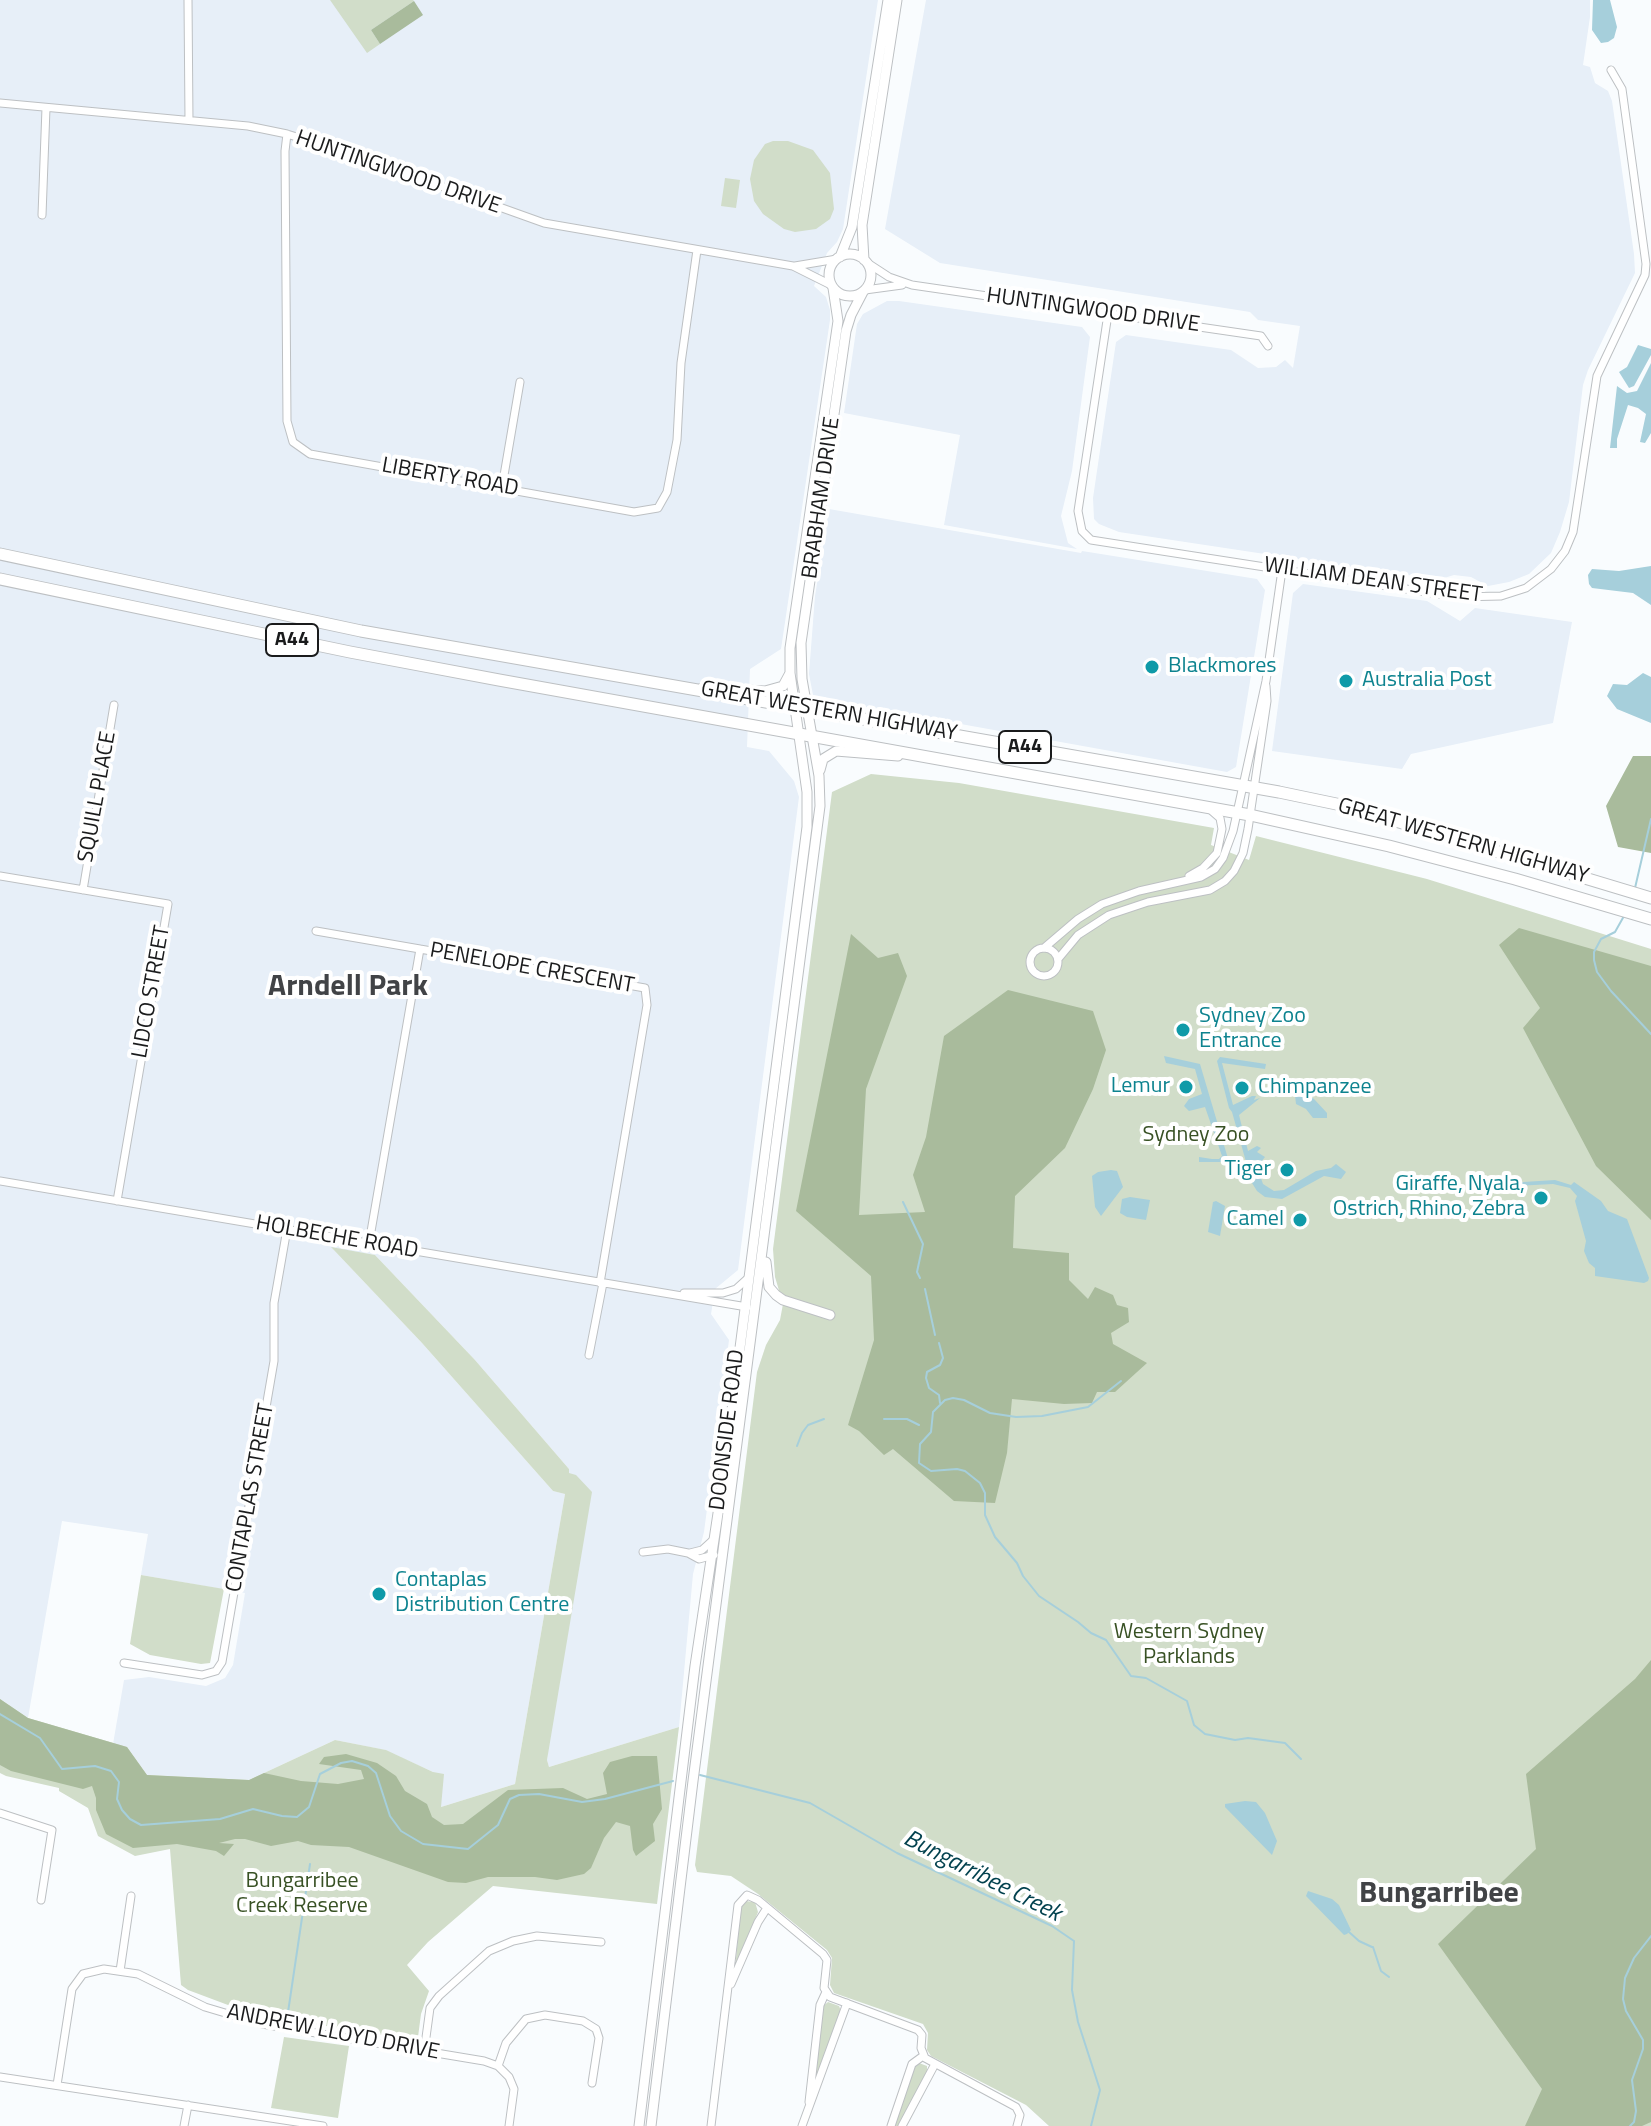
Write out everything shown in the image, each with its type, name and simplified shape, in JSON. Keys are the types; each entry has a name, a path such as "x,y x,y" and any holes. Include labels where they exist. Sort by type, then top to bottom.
{"highway":[{"name":"GREAT WESTERN HIGHWAY","path":"0,554 361,631 1249,786 1346,806 1651,898"},
{"name":"GREAT WESTERN HIGHWAY","path":"0,579 350,652 1250,815 1459,864 1651,919"}],"main road":[{"path":"888,0 852,227 839,258 829,271 832,286 848,296 864,291 871,276 865,261 862,225 897,0"},
{"path":"839,258 852,255 865,261"},
{"name":"BRABHAM DRIVE","path":"800,708 790,673 790,648 838,321 832,286"},
{"name":"BRABHAM DRIVE","path":"800,708 801,643 846,331 864,291"},
{"path":"695,689 717,687 765,691 783,686 790,673"},
{"name":"DOONSIDE ROAD","path":"639,2126 807,827 807,792 798,734 800,708"},
{"name":"DOONSIDE ROAD","path":"651,2126 820,806 819,776 812,736 800,708"},
{"path":"819,776 823,759 836,751 937,759"},
{"path":"764,1250 768,1283 775,1294 783,1300 830,1315"}],"street":[{"path":"188,0 189,120"},
{"name":"WILLIAM DEAN STREET","path":"1108,314 1079,505 1079,523 1091,540 1478,598 1501,596 1526,588 1551,569 1565,551 1576,523 1597,376 1645,275 1622,89 1611,70"},
{"name":"HUNTINGWOOD DRIVE","path":"0,103 189,120 287,134 544,223 793,266 832,286"},
{"path":"42,215 46,108"},
{"name":"LIBERTY ROAD","path":"287,134 287,421 293,442 317,455 634,512 658,508 667,492 677,440 683,351 697,250"},
{"name":"HUNTINGWOOD DRIVE","path":"793,266 839,258"},
{"name":"HUNTINGWOOD DRIVE","path":"865,261 889,277 912,285 1261,336 1268,346"},
{"name":"HUNTINGWOOD DRIVE","path":"864,291 912,285"},
{"path":"502,487 520,382"},
{"path":"1249,786 1250,815 1240,860 1225,881 1210,890 1148,902 1109,915 1078,935 1058,959 1052,974 1037,974 1031,967 1031,957 1036,951 1091,910 1123,895 1201,877 1215,869 1228,849 1237,813 1249,786 1267,701 1266,681 1282,570"},
{"name":"SQUILL PLACE","path":"83,890 114,705"},
{"path":"1160,886 1197,872 1217,853 1221,822 1218,815 1205,807"},
{"name":"LIDCO STREET","path":"0,876 168,904 117,1201"},
{"name":"PENELOPE CRESCENT","path":"316,931 645,988 647,1005 602,1283"},
{"path":"1044,948 1051,950 1058,959"},
{"path":"369,1243 420,949"},
{"name":"HOLBECHE ROAD","path":"0,1181 756,1308"},
{"name":"CONTAPLAS STREET","path":"124,1663 202,1675 214,1672 222,1662 273,1367 274,1303 287,1229"},
{"name":"HOLBECHE ROAD","path":"674,1294 723,1293 736,1289 747,1279"},
{"path":"589,1355 602,1283"},
{"path":"688,1553 707,1547 715,1536"},
{"path":"699,1559 712,1556 725,1543"},
{"path":"643,1552 668,1549 688,1553 703,1564 708,1584"},
{"path":"0,1813 52,1830 41,1900"},
{"path":"711,2126 738,1905 747,1895 758,1900 825,1957 826,1992 820,2006 809,2105"},
{"path":"120,1971 131,1896"},
{"path":"730,1986 767,1908"},
{"path":"424,2052 430,2008 489,1951 537,1936 601,1942"},
{"name":"ANDREW LLOYD DRIVE","path":"57,2085 74,1984 89,1971 138,1974 205,2007 262,2024 484,2061 498,2066"},
{"path":"826,1992 832,1998 918,2030 922,2035 923,2056"},
{"path":"802,2126 847,2003"},
{"path":"509,2126 514,2089 509,2077 498,2066 506,2043 526,2019 545,2015 591,2024 598,2034 592,2083"},
{"path":"923,2056 1016,2107 1020,2115 1017,2126"},
{"path":"891,2126 912,2064 923,2056"},
{"path":"902,2126 935,2064"},
{"path":"0,2077 323,2126"},
{"path":"184,2126 188,2105"}],"shaded area":[{"path":"0,0 878,0 843,229 827,253 814,286 826,297 830,320 781,649 750,669 747,747 769,751 794,781 799,797 738,1270 715,1289 711,1314 729,1340 704,1532 693,1574 679,1727 549,1767 547,1760 569,1469 475,1360 375,1255 332,1248 422,1343 553,1491 565,1494 515,1784 441,1807 433,1772 385,1750 335,1740 249,1780 147,1775 127,1747 113,1744 124,1680 149,1677 206,1686 225,1678 233,1665 245,1593 141,1575 148,1534 62,1521 28,1718 0,1699"},
{"path":"926,0 1590,0 1583,65 1590,67 1595,83 1608,91 1612,101 1635,273 1583,385 1569,502 1551,553 1529,574 1488,586 1471,577 1428,578 1119,532 1099,524 1094,519 1093,498 1116,342 1126,335 1231,350 1258,368 1276,367 1285,360 1293,368 1300,326 1258,320 1250,312 940,263 885,229"},
{"path":"887,301 1082,327 1090,337 1072,471 1061,516 1068,543 1077,549 944,525 960,435 844,413 857,324 863,314"},
{"path":"829,509 1081,553 1257,579 1265,590 1236,767 1227,772 813,695 809,674 815,596"},
{"path":"1303,584 1427,601 1460,621 1475,608 1572,622 1553,723 1411,754 1402,769 1272,751 1293,593"}],"green space":[{"path":"330,0 414,1 371,30 380,44 367,53"},
{"path":"414,1 423,15 380,44 371,30"},
{"path":"788,141 813,150 830,173 834,209 830,219 816,229 795,232 784,229 763,214 754,201 750,179 754,160 765,144"},
{"path":"725,178 740,180 736,208 721,206"},
{"path":"1633,756 1651,756 1651,853 1618,847 1606,806"},
{"name":"Western Sydney Parklands","path":"871,774 959,783 1214,828 1211,845 1249,860 1256,836 1427,879 1651,949 1651,2126 1049,2126 1026,2105 931,2056 927,2050 928,2033 923,2024 834,1993 830,1985 832,1958 827,1950 731,1876 697,1872 695,1865 757,1372 766,1345 780,1320 783,1304 775,1277 773,1249 832,792"},
{"path":"1519,928 1651,966 1651,1220 1596,1166 1523,1028 1540,1008 1499,945"},
{"path":"851,934 878,958 898,953 907,976 866,1089 859,1215 925,1212 913,1175 926,1137 944,1036 1008,990 1093,1011 1106,1050 1093,1089 1065,1148 1015,1196 1013,1248 1069,1253 1069,1280 1088,1299 1095,1287 1113,1295 1117,1305 1128,1308 1129,1322 1111,1333 1113,1344 1147,1363 1115,1392 1097,1392 1092,1403 1012,1399 1007,1453 995,1503 954,1501 893,1449 884,1455 859,1431 848,1425 874,1340 871,1276 796,1211"},
{"name":"Bungarribee Creek Reserve","path":"331,1247 375,1255 475,1360 569,1469 569,1473 576,1475 592,1492 547,1760 549,1767 679,1727 657,1904 493,1886 428,1942 407,1965 429,1991 421,2014 418,2037 413,2040 252,2014 188,1990 181,1985 170,1849 135,1856 98,1836 88,1808 59,1791 59,1788 0,1773 0,1699 28,1718 127,1747 147,1775 249,1780 335,1740 386,1750 444,1774 441,1807 515,1784 565,1494 553,1491 422,1343"},
{"path":"141,1575 224,1589 210,1663 150,1655 130,1644"},
{"path":"1651,1660 1651,2122 1642,2126 1525,2126 1542,2089 1438,1944 1536,1849 1526,1774 1635,1679"},
{"path":"0,1699 28,1718 127,1747 147,1775 249,1780 264,1773 301,1781 338,1784 364,1779 361,1770 319,1764 324,1757 346,1754 377,1763 396,1776 405,1791 427,1804 432,1817 444,1825 463,1824 508,1790 563,1788 587,1799 607,1794 603,1773 610,1762 632,1756 657,1756 662,1809 653,1824 655,1841 636,1856 630,1826 616,1822 604,1838 591,1868 584,1874 557,1880 488,1877 466,1883 448,1882 349,1847 311,1845 298,1841 271,1846 235,1839 219,1843 234,1844 224,1856 216,1851 177,1844 133,1848 106,1834 96,1810 92,1786 83,1789 11,1771 0,1765"},
{"path":"745,1901 755,1902 758,1912 735,1969 741,1905"},
{"path":"828,2002 839,2006 841,2011 814,2087 822,2007"},
{"path":"284,2037 349,2046 338,2118 271,2108"},
{"path":"915,2065 927,2066 927,2071 899,2126 894,2126"}],"water":[{"path":"1593,0 1610,0 1617,27 1614,38 1608,42 1601,43 1592,30"},
{"path":"1638,345 1651,349 1651,355 1634,386 1629,388 1619,372 1627,367"},
{"path":"1651,363 1651,433 1645,443 1640,442 1646,414 1628,405 1617,448 1610,448 1617,386 1627,393 1637,391"},
{"path":"1651,566 1651,605 1633,593 1592,588 1589,584 1588,575 1592,569 1619,571"},
{"path":"1643,673 1651,677 1651,723 1617,709 1607,696 1613,684 1627,685"},
{"path":"1164,1056 1200,1064 1229,1162 1199,1162 1199,1157 1219,1159 1222,1156 1205,1107 1189,1111 1184,1106 1189,1099 1202,1094 1195,1069 1166,1063"},
{"path":"1220,1057 1266,1064 1265,1069 1222,1063 1233,1105 1252,1096 1256,1096 1254,1100 1260,1098 1239,1115 1248,1151 1257,1146 1261,1148 1257,1152 1265,1157 1257,1167 1263,1184 1274,1191 1284,1190 1316,1171 1336,1164 1346,1172 1341,1179 1324,1176 1282,1199 1265,1197 1257,1191 1229,1108 1217,1061"},
{"path":"1294,1087 1299,1087 1314,1099 1327,1113 1327,1118 1313,1118 1306,1109 1296,1104"},
{"path":"1117,1171 1123,1187 1101,1216 1095,1207 1092,1176"},
{"path":"1555,1180 1571,1185 1574,1182 1601,1201 1608,1211 1627,1219 1648,1281 1595,1276 1595,1268 1584,1251 1586,1241 1575,1201 1577,1196 1570,1188 1553,1184 1477,1188 1476,1185"},
{"path":"1122,1199 1150,1200 1146,1220 1120,1213"},
{"path":"1213,1202 1225,1206 1220,1236 1208,1232"},
{"path":"1256,1802 1265,1813 1277,1841 1272,1855 1225,1807 1225,1804"},
{"path":"1308,1891 1332,1899 1339,1905 1351,1930 1347,1934 1344,1935 1306,1896"}],"waterway":[{"path":"1635,888 1651,819"},
{"path":"1624,916 1615,932 1601,939 1594,952 1594,960 1597,972 1611,991 1651,1034"},
{"path":"903,1202 923,1244 917,1272 920,1278"},
{"path":"925,1289 935,1335"},
{"path":"939,1343 943,1358 940,1365 927,1372 926,1378 929,1388 939,1395 940,1403"},
{"path":"1121,1381 1088,1407 1042,1416 1016,1417 990,1413 964,1400 945,1400 933,1412 931,1432 920,1444 919,1463 931,1471 965,1471 980,1483 985,1493 985,1515 995,1537 1039,1596 1106,1640 1131,1676 1146,1678 1187,1701 1194,1725 1205,1734 1235,1740 1248,1738 1285,1743 1301,1759"},
{"path":"797,1446 808,1425 824,1419"},
{"path":"884,1419 907,1419 919,1425"},
{"name":"Bungarribee Creek","path":"0,1714 40,1738 62,1769 95,1766 111,1771 119,1782 117,1799 122,1810 141,1825 220,1819 253,1809 297,1817 309,1807 320,1774 352,1761 368,1766 376,1773 390,1816 401,1831 423,1844 468,1849 498,1825 510,1799 519,1795 539,1794 582,1802 673,1781"},
{"name":"Bungarribee Creek","path":"700,1775 810,1803 897,1853 1052,1926 1074,1941 1072,1990 1078,2022 1100,2090 1091,2126"},
{"path":"287,2019 310,1864"},
{"path":"1349,1932 1372,1947"},
{"path":"1630,2126 1636,2111 1632,2080 1643,2040 1626,2011 1623,1999 1625,1978 1634,1958 1651,1936"},
{"path":"1373,1947 1381,1971 1389,1977"}],"place":[{"name":"Blackmores","path":"1152,667"},
{"name":"Australia Post","path":"1346,681"},
{"name":"Sydney Zoo Entrance","path":"1183,1030"},
{"name":"Lemur","path":"1186,1087"},
{"name":"Chimpanzee","path":"1242,1088"},
{"name":"Tiger","path":"1287,1170"},
{"name":"Giraffe, Nyala, Ostrich, Rhino, Zebra","path":"1541,1198"},
{"name":"Camel","path":"1300,1220"},
{"name":"Contaplas Distribution Centre","path":"379,1594"}],"district":[{"name":"Arndell Park","path":"348,988"},
{"name":"Bungarribee","path":"1439,1895"}],"park label":[{"name":"Sydney Zoo","path":"1196,1136"}]}
